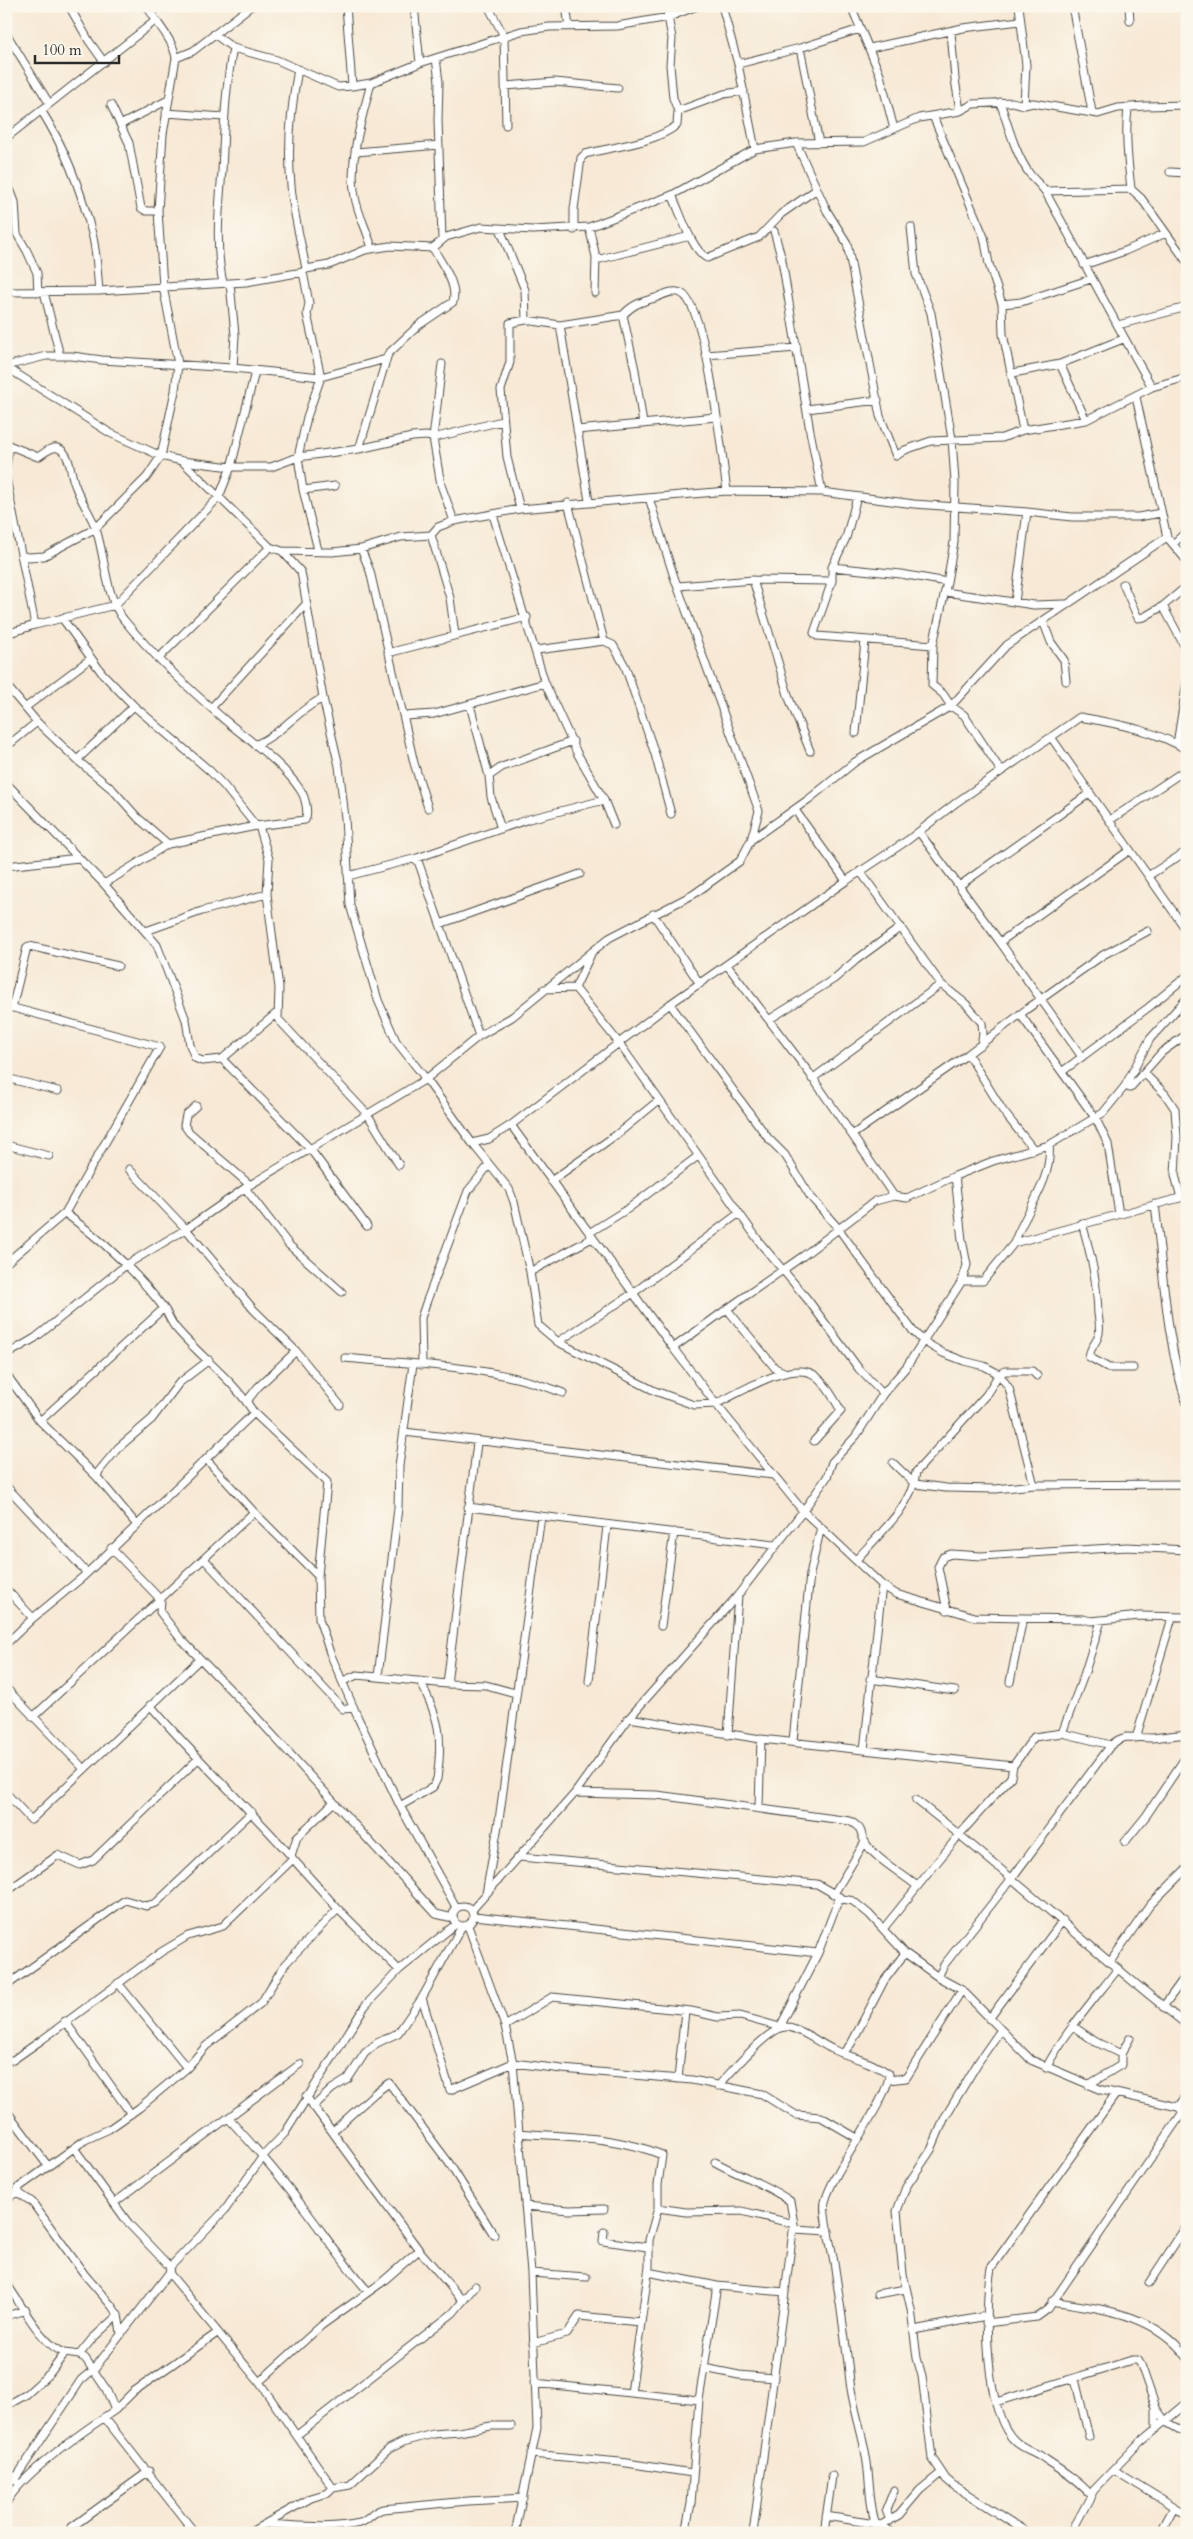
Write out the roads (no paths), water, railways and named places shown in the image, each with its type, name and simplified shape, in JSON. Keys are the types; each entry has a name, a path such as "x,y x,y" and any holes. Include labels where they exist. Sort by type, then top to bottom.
{"street":[{"path":"69,6 88,41 104,62"},
{"path":"176,58 193,51 252,6"},
{"path":"346,6 352,86"},
{"path":"414,6 420,63"},
{"path":"488,6 504,36 506,125"},
{"path":"566,6 569,26"},
{"path":"574,230 574,209 581,158 585,154 667,132 678,125 678,111 673,98 669,17 666,6"},
{"path":"214,34 232,48 278,60 338,87 371,83 402,72 420,63 521,31 569,26 617,26 669,17 697,6"},
{"path":"722,6 738,64 755,149"},
{"path":"851,6 870,48 887,97 894,129"},
{"path":"1019,6 1026,65 1024,105"},
{"path":"1072,6 1092,112"},
{"path":"1129,6 1130,21"},
{"path":"21,555 28,558 44,556 96,528 147,477 161,456 176,391 178,364 163,286 158,211 166,114 176,58 175,48 155,22 148,7"},
{"path":"870,48 963,28 1020,21"},
{"path":"6,138 155,22"},
{"path":"738,64 800,48 860,29"},
{"path":"951,32 960,111"},
{"path":"6,33 50,103"},
{"path":"232,48 224,117 219,253 235,335 233,368"},
{"path":"800,48 819,143"},
{"path":"436,58 439,82 442,239"},
{"path":"298,69 291,105 289,157 291,187 305,271 309,303 307,314 321,377 307,417 298,457 303,490 318,550"},
{"path":"506,86 555,82 618,88"},
{"path":"371,83 356,152 353,177 355,197 372,249"},
{"path":"678,111 724,94 744,91"},
{"path":"122,124 168,100"},
{"path":"1000,102 1029,172 1045,191 1091,279 1152,387"},
{"path":"6,292 99,291 269,280 329,265 356,252 390,246 433,248 442,239 481,228 574,230 589,227 672,195 755,149 796,143 864,142 919,118 960,111 973,104 1000,102 1024,105 1033,103 1098,114 1128,108 1187,105"},
{"path":"111,105 122,124 129,143 141,208 146,211 158,211"},
{"path":"1128,108 1125,134 1129,156 1131,190"},
{"path":"40,110 60,140 69,160 92,231 99,291"},
{"path":"166,114 224,117"},
{"path":"933,116 965,195 979,221 1002,304 1003,334 1013,373 1023,430"},
{"path":"796,143 827,211 847,243 880,416 896,456 905,450 931,441 952,438 1002,438 1023,430 1086,420 1136,397 1152,387 1187,378"},
{"path":"356,152 439,145"},
{"path":"1170,172 1187,173"},
{"path":"6,178 15,202 16,234 37,273 60,356"},
{"path":"672,195 690,236 702,256 713,258 758,237 781,214 817,189"},
{"path":"1045,191 1131,190 1141,198 1187,262"},
{"path":"589,227 596,257 596,293"},
{"path":"911,227 916,274 931,313 952,438 955,506 954,542 933,645 932,685 943,694 951,706 964,715 1001,771"},
{"path":"500,229 525,290 526,320"},
{"path":"774,231 782,260 822,492"},
{"path":"1084,265 1125,251 1166,233"},
{"path":"596,257 600,258 690,236"},
{"path":"359,449 386,360 392,349 419,325 452,302 454,297 451,280 433,248"},
{"path":"1002,304 1021,302 1091,279"},
{"path":"520,509 507,457 502,421 501,390 510,362 510,323 526,320 560,325 623,316 633,305 672,292 680,292 687,298 694,309 706,355 726,491"},
{"path":"1118,325 1187,307"},
{"path":"623,316 644,424"},
{"path":"560,325 589,501"},
{"path":"1013,373 1060,364 1124,339"},
{"path":"706,355 797,348"},
{"path":"6,367 35,358 60,356 233,368 255,372 321,377 386,360"},
{"path":"442,364 433,438 441,485 454,521"},
{"path":"1060,364 1086,420"},
{"path":"6,367 79,415 161,456 182,461 231,467 270,467 298,457 359,449 412,437 427,436 433,438 502,421"},
{"path":"6,634 115,605 219,497 231,467 255,372"},
{"path":"1136,397 1167,537 1187,561"},
{"path":"807,409 878,400"},
{"path":"576,430 716,417"},
{"path":"6,467 8,444 38,458 53,448 62,451 66,455 74,485 96,528 115,605 122,618 158,658 211,708 275,761 301,790 307,816 305,820 287,824 258,826 168,844 104,884"},
{"path":"182,461 270,547 282,550 332,552 361,549 378,542 401,537 431,534 438,527 454,521 520,509 589,501 726,491 822,492 1072,517 1138,517 1161,513"},
{"path":"6,478 34,625"},
{"path":"303,490 335,486"},
{"path":"857,497 846,538 832,567 832,581 814,633 817,636 865,641 933,645"},
{"path":"6,1356 35,1338 126,1265 186,1229 247,1186 311,1150 426,1079 479,1036 512,1017 544,989 609,938 628,930 653,914 694,894 740,860 751,840 759,811 678,586 649,498"},
{"path":"568,503 604,640"},
{"path":"1015,602 1027,512"},
{"path":"494,515 527,617 545,683 577,753 604,800 614,826"},
{"path":"1173,544 1187,531"},
{"path":"431,534 450,598 455,635"},
{"path":"751,840 795,810 855,762 951,706 1007,645 1065,604 1167,537"},
{"path":"158,658 270,547"},
{"path":"361,549 370,571 388,652 405,716 414,763 428,808"},
{"path":"282,550 301,572 323,698 339,766 350,905 378,1000 396,1041 509,1189 514,1202 530,1272 538,1325 558,1342 655,1391 694,1405 716,1404 784,1372 806,1371 817,1376 841,1411 814,1441"},
{"path":"832,567 901,574 946,582"},
{"path":"678,586 753,580 832,581"},
{"path":"753,580 789,698 810,751"},
{"path":"1123,584 1138,618 1144,618 1163,606 1187,586"},
{"path":"945,592 1034,605 1065,604"},
{"path":"211,708 306,604"},
{"path":"1163,606 1187,650"},
{"path":"388,652 527,617"},
{"path":"62,618 90,659 134,706 210,771 258,826 269,859 267,894 279,988 278,1019 283,1027 368,1115 399,1165"},
{"path":"1043,621 1051,642 1064,660 1066,681"},
{"path":"537,650 604,640 613,645 625,666 655,754 671,814"},
{"path":"856,733 865,641"},
{"path":"26,707 90,659"},
{"path":"1177,744 1187,682"},
{"path":"405,716 434,714 545,683"},
{"path":"6,685 37,722 77,760 113,790 138,818 168,844"},
{"path":"255,746 271,738 305,708 323,698"},
{"path":"470,705 489,776 491,797 501,829"},
{"path":"77,760 134,706"},
{"path":"472,1143 489,1139 511,1125 670,1004 919,832 1001,771 1080,718 1123,725 1168,738 1187,750"},
{"path":"6,748 37,722"},
{"path":"1051,737 1187,930"},
{"path":"489,776 502,767 573,741"},
{"path":"1110,820 1187,769"},
{"path":"6,783 104,884 158,945 186,1020 193,1054 202,1061 222,1059 278,1012"},
{"path":"959,886 1090,793"},
{"path":"348,876 418,858 529,819 604,800"},
{"path":"795,810 846,881"},
{"path":"919,832 1082,1057"},
{"path":"1000,942 1130,850"},
{"path":"1148,876 1187,851"},
{"path":"6,866 79,858"},
{"path":"418,858 479,1036"},
{"path":"860,871 941,984 966,1004 982,1023 983,1034 981,1044"},
{"path":"440,924 580,874"},
{"path":"146,931 202,911 267,894"},
{"path":"653,914 700,984"},
{"path":"770,1019 834,979 856,960 901,927"},
{"path":"852,1135 968,1054 1020,1014 1103,955 1148,931"},
{"path":"8,1260 65,1213 160,1047 9,1007 27,947 30,946 118,966"},
{"path":"575,988 592,952"},
{"path":"727,965 770,1019 894,1196"},
{"path":"1063,1071 1187,976"},
{"path":"812,1079 941,984"},
{"path":"544,989 575,988"},
{"path":"575,988 619,1043 738,1214 808,1300 859,1369 883,1394"},
{"path":"673,1348 875,1201 894,1196 907,1198 955,1176 1049,1146 1096,1119 1126,1086 1150,1038 1187,998"},
{"path":"670,1004 768,1138 785,1155 810,1196 838,1228 913,1331 923,1341 954,1358 984,1366 999,1374 1009,1388 1034,1484"},
{"path":"1020,1014 1096,1119 1108,1144 1119,1214"},
{"path":"1126,1086 1130,1088 1162,1052 1187,1034"},
{"path":"968,1054 1003,1112 1034,1150"},
{"path":"222,1059 311,1150 367,1226"},
{"path":"1014,1243 1082,1223 1184,1197 1175,1176 1177,1137 1175,1109 1165,1094 1144,1073"},
{"path":"6,1078 58,1092"},
{"path":"551,1181 616,1135 658,1101"},
{"path":"196,1106 192,1107 184,1120 189,1132 247,1186 289,1245 342,1292"},
{"path":"511,1125 632,1294 773,1475 803,1511 882,1585 896,1594 974,1618 1101,1621 1140,1616 1187,1617"},
{"path":"6,1145 50,1156"},
{"path":"962,1281 982,1281 1014,1243 1020,1226 1037,1196 1050,1156 1049,1146"},
{"path":"530,1272 590,1236 698,1156"},
{"path":"422,1365 421,1318 423,1311 468,1191 489,1165"},
{"path":"129,1169 186,1229 254,1310 296,1351 340,1405"},
{"path":"6,2503 17,2482 81,2380 94,2369 170,2270 225,2210 263,2156 285,2133 306,2096 365,2006 399,1970 473,1913 486,1895 575,1794 628,1718 738,1595 774,1546 803,1511 827,1477 832,1462 856,1436 883,1394 907,1366 962,1281 967,1265 962,1240 955,1176"},
{"path":"1155,1204 1170,1337 1180,1386 1187,1404"},
{"path":"65,1213 100,1238 164,1308 174,1326 247,1401 254,1413 327,1482 318,1576 319,1619 342,1681 400,1806 456,1907 460,1923 505,2026 513,2063 530,2273 537,2428 515,2533"},
{"path":"558,1342 632,1294 738,1214"},
{"path":"1082,1223 1093,1257 1099,1328 1098,1337 1090,1349 1089,1357 1109,1368 1133,1368"},
{"path":"40,1421 164,1308"},
{"path":"727,1309 775,1368 784,1372"},
{"path":"247,1401 258,1387 296,1351"},
{"path":"346,1358 422,1365 530,1380 563,1393"},
{"path":"97,1476 118,1448 152,1419 179,1383 209,1360"},
{"path":"378,1677 395,1535 412,1364"},
{"path":"856,1560 898,1512 915,1484 916,1472 986,1395 999,1374 1005,1371 1032,1371 1037,1376"},
{"path":"6,1374 40,1421 97,1476 137,1525"},
{"path":"6,1644 208,1460 254,1413"},
{"path":"404,1432 477,1443 508,1443 773,1475"},
{"path":"447,1684 477,1443"},
{"path":"208,1460 254,1512 318,1576"},
{"path":"893,1463 915,1484 946,1488 996,1489 1034,1484 1185,1484 1187,1493"},
{"path":"7,1489 87,1572"},
{"path":"468,1507 774,1546"},
{"path":"33,1717 254,1512"},
{"path":"486,1895 499,1820 541,1516"},
{"path":"589,1680 607,1526"},
{"path":"792,1741 810,1574 821,1527"},
{"path":"662,1626 674,1532"},
{"path":"111,1548 161,1600 160,1612 200,1659 249,1709 436,1914 460,1923"},
{"path":"947,1610 938,1567 943,1557 951,1554 980,1556 1127,1548 1187,1550"},
{"path":"204,1559 343,1709 354,1708"},
{"path":"864,1750 870,1679 882,1585"},
{"path":"6,1589 33,1618"},
{"path":"728,1735 738,1595"},
{"path":"1010,1682 1023,1618"},
{"path":"1136,1738 1172,1618"},
{"path":"1062,1733 1084,1675 1101,1621"},
{"path":"6,1793 31,1820 83,1768 200,1659"},
{"path":"342,1681 354,1675 447,1684 486,1685 515,1694"},
{"path":"870,1679 955,1691"},
{"path":"400,1806 433,1787 437,1779 440,1731 436,1714 420,1681"},
{"path":"6,1688 83,1768"},
{"path":"150,1705 198,1759 252,1812 338,1910 399,1970"},
{"path":"628,1718 728,1735 1013,1766"},
{"path":"883,1929 960,1834 1011,1777 1013,1766 1034,1737 1062,1733 1111,1745"},
{"path":"938,1977 944,1965 1012,1878 1111,1745 1118,1740 1187,1734"},
{"path":"758,1807 762,1739"},
{"path":"1125,1842 1146,1816 1187,1755"},
{"path":"6,1892 58,1855 80,1865 93,1860 198,1759"},
{"path":"575,1794 657,1795 758,1807 850,1821 860,1827 865,1842 917,1886"},
{"path":"916,1800 1063,1920 1117,1970 1187,2025"},
{"path":"6,2060 13,2060 161,1952 188,1936 223,1926 292,1857 297,1837 333,1802"},
{"path":"6,1986 125,1900 146,1906 156,1903 252,1812"},
{"path":"835,1892 865,1842"},
{"path":"520,1857 817,1884 835,1892 843,1899 853,1901 905,1953 938,1977 962,1990 1022,2053 1046,2068 1116,2094 1183,2111"},
{"path":"1110,1962 1150,1905 1187,1868"},
{"path":"718,2086 764,2039 780,2027 818,1953 838,1901 843,1899"},
{"path":"456,1907 468,1906 473,1913 818,1953"},
{"path":"121,2333 118,2314 85,2275 37,2208 19,2191 17,2192 20,2185 74,2148 131,2114 187,2068 206,2046 261,2002 285,1964 338,1910"},
{"path":"989,2019 1063,1920"},
{"path":"314,2107 332,2089 348,2079 365,2053 377,2043 398,2034 422,1998 460,1923"},
{"path":"843,2053 851,2044 884,1981 905,1953"},
{"path":"1046,2068 1060,2042 1074,2027 1092,1999 1117,1970"},
{"path":"1163,2007 1187,1974"},
{"path":"118,1983 187,2068"},
{"path":"888,2080 906,2078 962,1990"},
{"path":"505,2026 552,1997 586,1999 685,2011 691,2010 718,2017 740,2016 780,2027 789,2026 843,2053 880,2067 888,2074 888,2080 825,2203 839,2305 845,2331 850,2383 866,2456 870,2481 870,2501 878,2524"},
{"path":"422,1998 450,2090 513,2063 692,2080 762,2094 796,2115 821,2117 857,2138"},
{"path":"678,2079 685,2011"},
{"path":"65,2022 131,2114"},
{"path":"1074,2027 1096,2042 1121,2054"},
{"path":"1000,2031 975,2067 946,2118 931,2150 901,2198 898,2219 902,2266 914,2330 932,2458 941,2473 954,2485 1028,2533"},
{"path":"1088,2085 1121,2065 1121,2054 1130,2038"},
{"path":"114,2203 300,2064"},
{"path":"333,2131 375,2093 389,2084 449,2163 494,2235"},
{"path":"1091,2495 1077,2481 1017,2443 1005,2426 996,2402 992,2384 986,2319 987,2291 991,2268 1116,2094"},
{"path":"914,2330 986,2319 1037,2317 1043,2314 1183,2111 1187,2095"},
{"path":"306,2096 419,2250 463,2301"},
{"path":"6,2110 48,2166"},
{"path":"228,2118 263,2156 350,2271 368,2291"},
{"path":"518,2133 641,2146 662,2155 658,2184 658,2208 648,2247 648,2272 631,2393"},
{"path":"74,2148 129,2224 170,2270 217,2333 259,2382 298,2434 333,2488"},
{"path":"715,2162 760,2182 790,2201 794,2226 753,2533"},
{"path":"6,2199 19,2191"},
{"path":"525,2206 569,2210 604,2209"},
{"path":"658,2208 686,2212 742,2211 794,2226 829,2231"},
{"path":"1149,2283 1184,2234 1187,2225"},
{"path":"604,2232 603,2241 648,2247"},
{"path":"259,2382 322,2324 409,2260 419,2250"},
{"path":"648,2272 717,2286 785,2292"},
{"path":"530,2273 586,2277"},
{"path":"6,2283 52,2346 65,2353 79,2355 94,2369 115,2410"},
{"path":"298,2434 453,2313 475,2286"},
{"path":"685,2533 691,2504 699,2400 717,2286"},
{"path":"877,2294 906,2289"},
{"path":"1052,2301 1125,2314 1158,2328 1187,2357"},
{"path":"6,2316 26,2310"},
{"path":"79,2355 118,2314"},
{"path":"533,2344 567,2334 580,2316 640,2322"},
{"path":"17,2482 115,2410 133,2392 217,2333"},
{"path":"6,2406 27,2394 50,2373 65,2353"},
{"path":"996,2402 1132,2360 1138,2360 1156,2408 1166,2422 1187,2434"},
{"path":"704,2368 739,2375 774,2378"},
{"path":"1075,2379 1089,2437"},
{"path":"534,2383 699,2400"},
{"path":"1071,2533 1091,2495 1130,2451 1187,2403"},
{"path":"1156,2408 1156,2429"},
{"path":"104,2417 149,2471 195,2533"},
{"path":"240,2533 254,2530 333,2488 350,2485 389,2449 403,2442 433,2434 491,2426 511,2426"},
{"path":"531,2454 620,2462 692,2473"},
{"path":"6,2467 17,2482"},
{"path":"1114,2470 1173,2509 1187,2515"},
{"path":"72,2527 149,2471"},
{"path":"878,2524 890,2521 941,2473"},
{"path":"824,2533 832,2476"},
{"path":"890,2521 886,2510 894,2490"},
{"path":"264,2524 348,2525 363,2522 374,2511 383,2509 523,2498"},
{"path":"1160,2533 1173,2509"},
{"path":"826,2516 878,2524 893,2533"}]}
